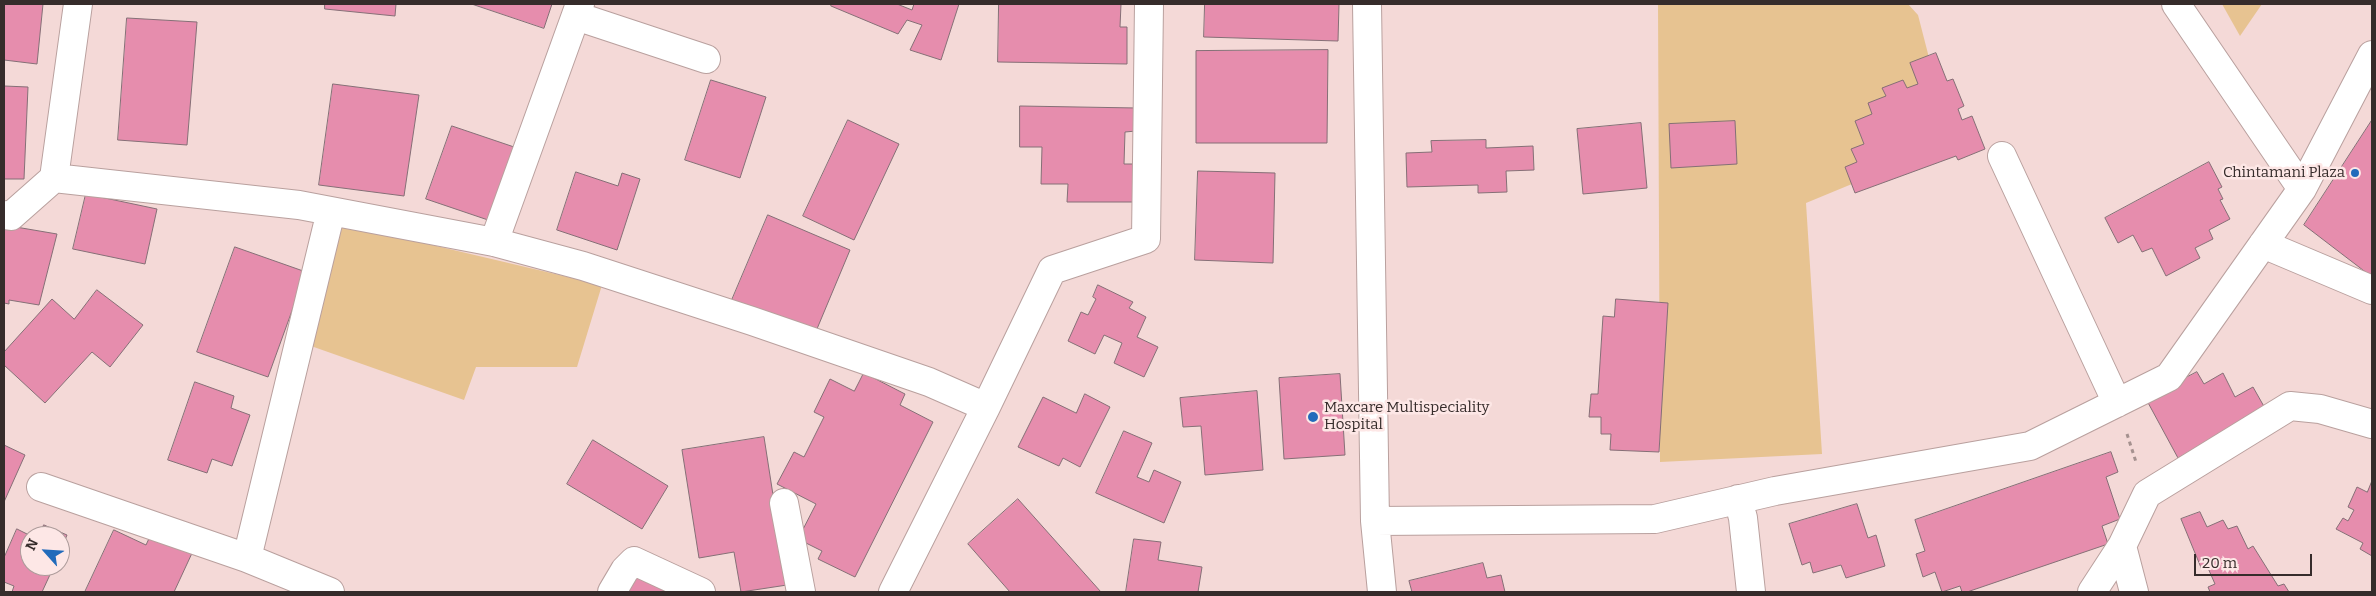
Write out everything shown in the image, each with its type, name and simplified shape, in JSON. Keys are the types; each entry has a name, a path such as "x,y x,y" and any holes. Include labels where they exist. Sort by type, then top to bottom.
{"street":[{"path":"4,214 11,216 54,178 78,4"},
{"path":"893,592 1052,270 1146,239 1148,4"},
{"path":"1367,4 1375,522 1382,592"},
{"path":"2176,4 2302,188"},
{"path":"494,242 578,10 706,59"},
{"path":"1375,522 1655,519 1738,499 2030,446 2169,377 2302,188 2372,55"},
{"path":"2002,156 2117,403"},
{"path":"54,178 299,205 494,242 583,266 752,321 929,382 986,407"},
{"path":"247,558 331,211"},
{"path":"2262,244 2372,290"},
{"path":"2092,592 2122,546 2147,494 2290,406 2320,409 2372,424"},
{"path":"41,487 247,558 330,592"},
{"path":"1738,499 1743,518 1751,592"},
{"path":"784,503 801,592"},
{"path":"2122,546 2134,592"},
{"path":"612,592 625,570 634,560 701,592"}],"path":[{"path":"2117,403 2147,494"}],"shaded area":[{"path":"1658,4 1908,4 1918,15 1951,143 1806,203 1822,454 1660,462"},
{"path":"2222,4 2262,4 2240,36"},
{"path":"343,224 602,285 577,367 476,367 464,400 311,346"}],"building":[{"path":"4,4 43,4 37,64 4,60"},
{"path":"325,4 396,4 395,16 325,9"},
{"path":"472,4 552,4 544,28"},
{"path":"832,4 897,4 912,10 914,4 959,4 941,60 910,50 922,25 907,20 898,34 831,6"},
{"path":"999,4 1121,4 1120,27 1127,27 1127,64 998,62"},
{"path":"1205,4 1339,4 1338,41 1204,37"},
{"path":"127,18 197,22 187,145 118,140"},
{"path":"1328,50 1327,143 1196,143 1196,51"},
{"path":"1936,53 1947,81 1953,79 1964,106 1958,109 1962,120 1972,116 1985,149 1958,160 1956,156 1855,193 1845,167 1857,162 1851,149 1864,144 1855,121 1872,114 1868,103 1886,96 1882,88 1903,80 1907,88 1918,84 1910,63"},
{"path":"711,80 766,97 740,178 685,160"},
{"path":"333,84 419,95 404,196 319,185"},
{"path":"4,86 28,87 24,179 4,179"},
{"path":"1020,106 1137,108 1136,131 1125,132 1124,164 1136,164 1135,202 1067,202 1068,184 1041,184 1042,147 1020,147"},
{"path":"848,120 899,144 854,240 803,216"},
{"name":"Chintamani Plaza","path":"2372,120 2372,277 2304,225"},
{"path":"1735,121 1737,164 1671,168 1669,124"},
{"path":"1641,123 1647,188 1583,194 1577,129"},
{"path":"452,126 520,149 494,222 426,199"},
{"path":"1486,140 1486,148 1533,146 1534,170 1506,171 1507,192 1478,193 1478,185 1407,187 1406,153 1432,152 1431,141"},
{"path":"2209,162 2222,187 2218,189 2223,199 2220,200 2230,219 2209,230 2213,239 2195,248 2200,258 2166,276 2152,248 2142,252 2133,235 2118,243 2105,218"},
{"path":"1198,171 1275,173 1273,263 1195,260"},
{"path":"576,172 618,186 622,173 640,179 617,250 557,230"},
{"path":"86,194 157,209 145,264 73,249"},
{"path":"768,215 850,250 814,336 732,300"},
{"path":"4,225 57,234 39,305 9,300 9,304 4,303"},
{"path":"235,247 306,272 268,377 197,352"},
{"path":"1098,285 1133,302 1129,308 1146,317 1137,337 1158,347 1144,377 1114,363 1122,343 1104,335 1095,354 1068,341 1081,312 1088,315 1096,299 1093,297"},
{"path":"97,290 143,325 110,367 92,352 45,403 4,365 4,352 52,299 74,319"},
{"path":"1616,299 1668,303 1659,452 1610,450 1611,434 1601,434 1601,417 1589,417 1591,394 1598,394 1603,316 1614,317"},
{"path":"2197,372 2204,384 2223,373 2235,397 2253,387 2266,410 2178,458 2146,399"},
{"path":"864,373 905,394 900,405 933,422 855,577 818,559 822,551 798,539 816,504 777,484 794,452 804,457 824,417 814,412 830,379 854,391"},
{"path":"1340,374 1345,455 1284,459 1279,378"},
{"path":"195,382 234,396 231,408 250,415 232,466 212,459 207,473 168,460"},
{"path":"1257,391 1263,470 1205,475 1201,426 1183,427 1180,398"},
{"path":"1085,394 1110,407 1080,467 1063,458 1059,466 1018,447 1043,397 1076,413"},
{"path":"1124,431 1152,443 1137,477 1149,482 1154,470 1181,482 1164,523 1096,493"},
{"path":"764,437 787,585 741,592 734,552 699,558 682,450"},
{"path":"593,440 668,486 642,529 567,484"},
{"path":"4,445 25,455 4,502"},
{"path":"2111,452 2118,472 2106,477 2120,519 2102,526 2108,544 1967,592 1962,592 1960,586 1942,592 1935,572 1923,577 1916,554 1925,551 1915,520"},
{"path":"2372,481 2372,556 2360,549 2363,543 2336,529 2343,518 2348,521 2354,510 2348,507 2357,487 2367,492"},
{"path":"1018,499 1101,592 1010,592 968,544"},
{"path":"1857,504 1868,538 1876,535 1885,566 1846,578 1841,565 1813,573 1810,562 1802,565 1789,524"},
{"path":"2200,512 2207,527 2223,520 2228,529 2237,526 2248,549 2253,546 2278,586 2284,584 2289,592 2210,592 2208,587 2215,584 2208,568 2202,570 2181,519"},
{"path":"17,529 20,530 20,576 49,576 42,592 12,592 14,586 4,582 4,558"},
{"path":"114,530 146,545 152,532 193,551 174,592 85,592"},
{"path":"1134,539 1161,542 1158,560 1202,567 1198,592 1126,592"},
{"path":"1483,563 1487,578 1501,575 1505,592 1412,592 1409,581"},
{"path":"639,568 686,592 627,592"}],"place":[{"name":"Chintamani Plaza","path":"2355,173"},
{"name":"Maxcare Multispeciality Hospital","path":"1313,417"}]}
